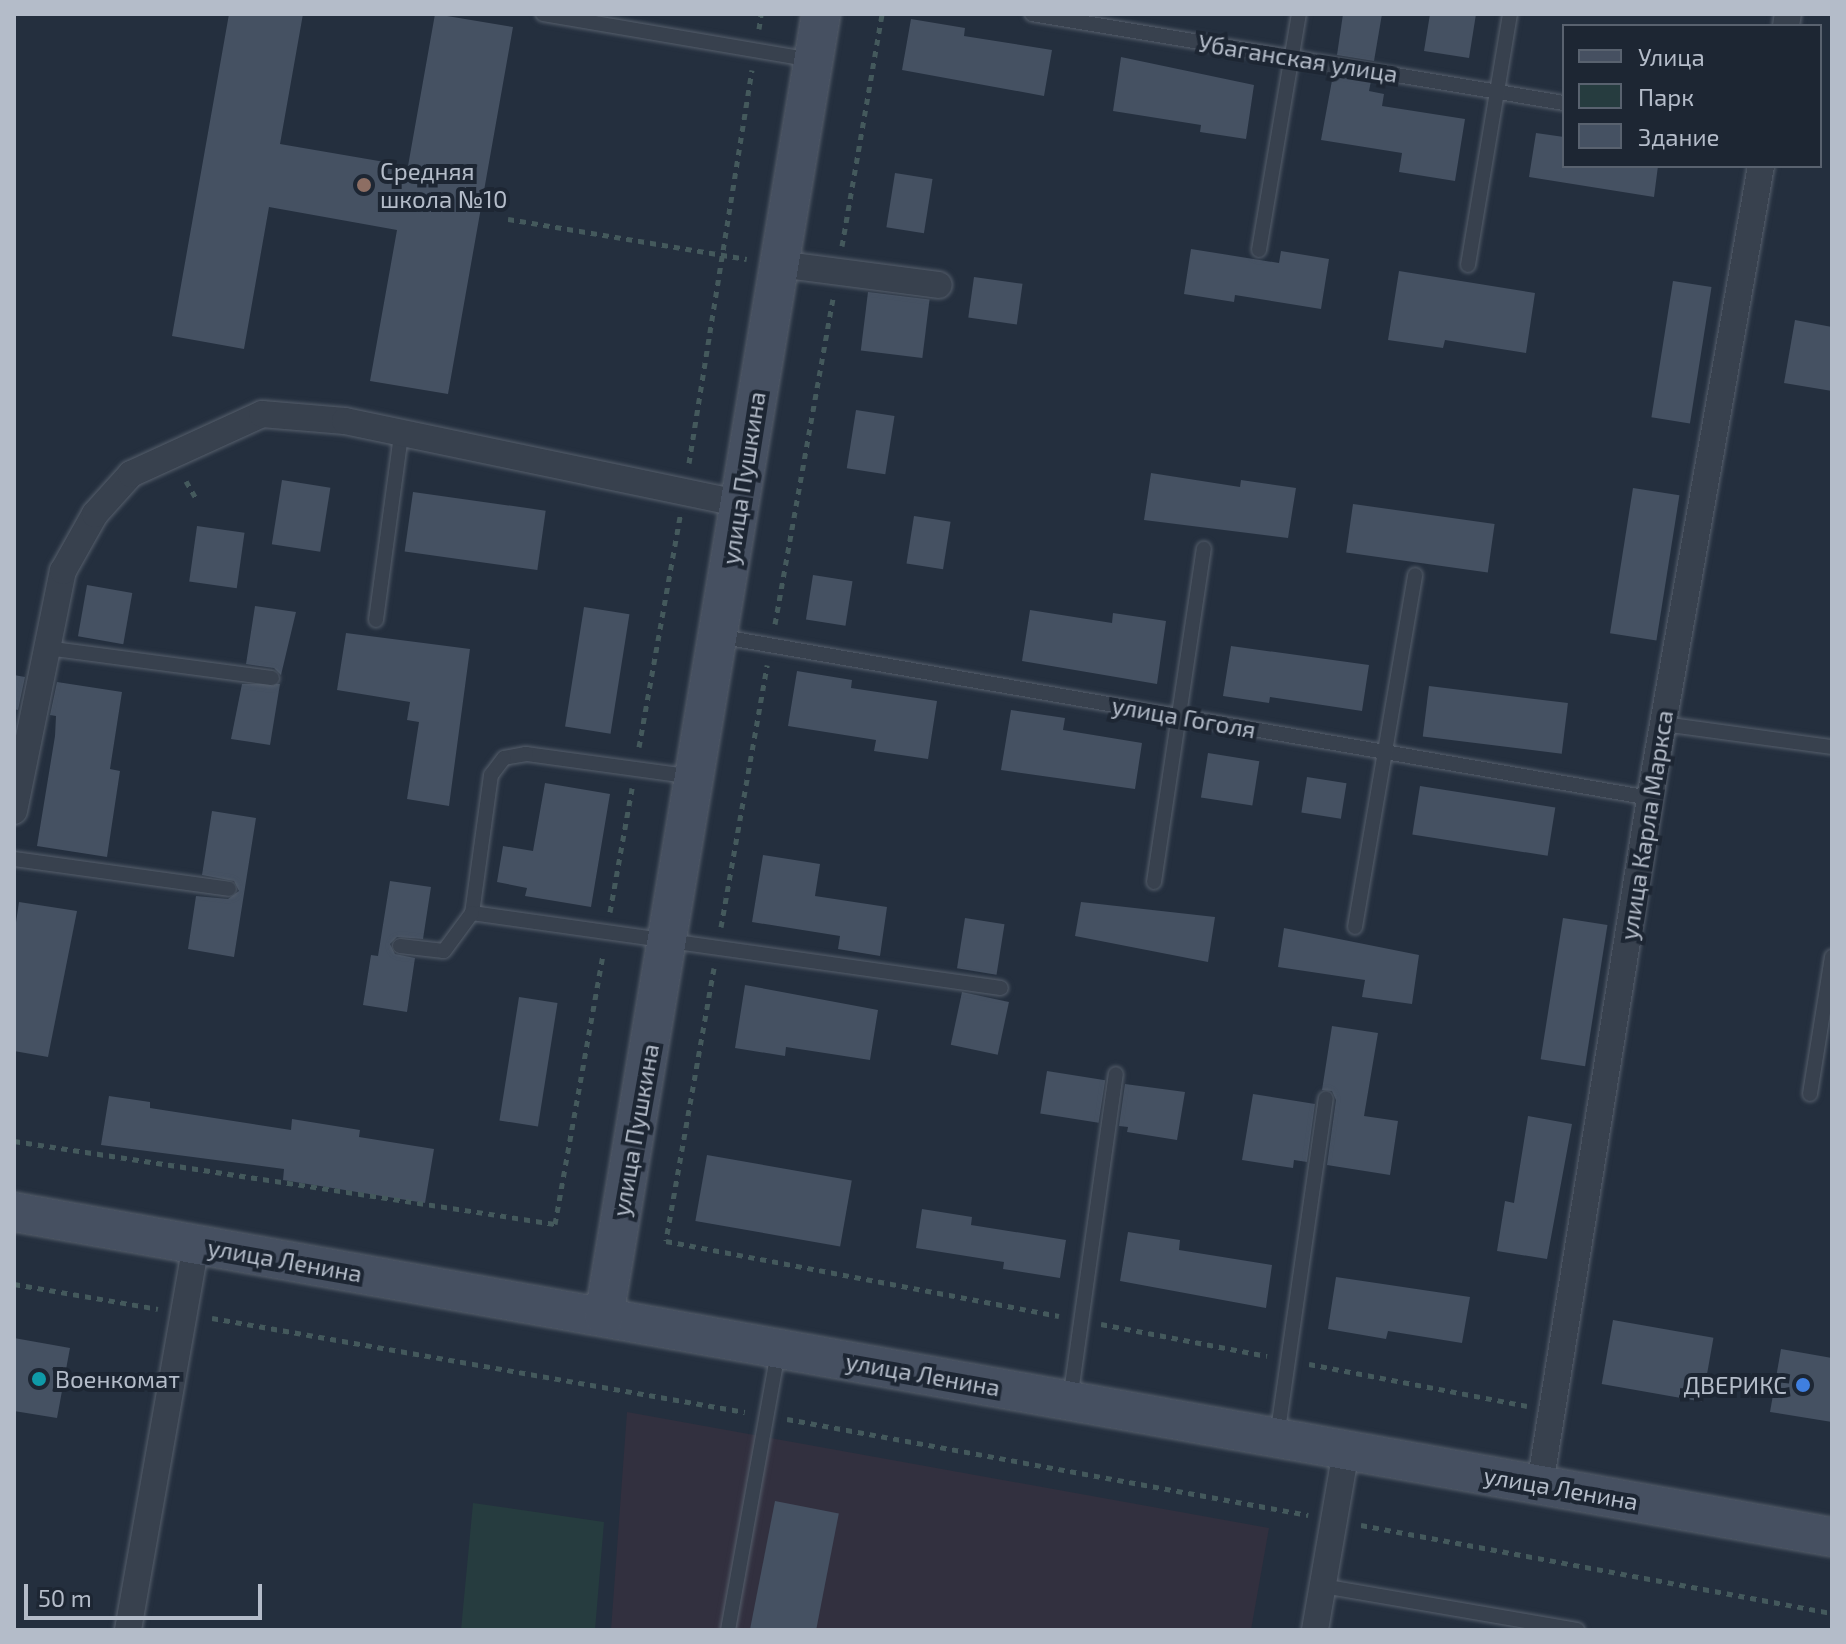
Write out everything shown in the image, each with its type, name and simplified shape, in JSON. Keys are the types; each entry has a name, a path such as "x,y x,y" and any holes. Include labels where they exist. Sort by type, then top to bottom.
{"street":[{"name":"улица Пушкина","path":"604,1317 821,14"},
{"name":"улица Карла Маркса","path":"1540,1485 1650,798 1761,168"},
{"path":"779,264 939,285"},
{"path":"14,811 63,571 95,514 131,474 262,414 345,421 401,436 739,503"},
{"name":"улица Ленина","path":"14,1212 1832,1537"},
{"path":"128,1630 196,1245"},
{"path":"1315,1630 1346,1450"}],"lane":[{"path":"543,14 813,60"},
{"name":"Убаганская улица","path":"1032,14 1562,103"},
{"path":"1259,250 1299,14"},
{"path":"1468,265 1510,14"},
{"path":"376,620 401,436"},
{"path":"1154,882 1204,549"},
{"path":"1355,927 1415,575"},
{"name":"улица Гоголя","path":"717,636 1650,798"},
{"path":"47,648 272,678"},
{"path":"1663,724 1832,747"},
{"path":"400,946 444,951 472,913 491,775 504,758 526,754 694,777"},
{"path":"14,859 229,889"},
{"path":"472,913 666,943 1001,988"},
{"path":"1810,1094 1832,957"},
{"path":"1070,1400 1116,1074"},
{"path":"1277,1438 1326,1099"},
{"path":"728,1630 778,1348"},
{"path":"1323,1586 1577,1630"}],"path":[{"path":"689,467 761,14"},
{"path":"508,219 779,264"},
{"path":"14,1141 555,1224 680,518"},
{"path":"666,1241 1551,1410"},
{"path":"14,1284 167,1311"},
{"path":"198,1316 740,1411"}],"shaded area":[{"path":"627,1412 1269,1528 1251,1630 611,1630"}],"green space":[{"path":"473,1503 604,1522 595,1630 461,1630"}],"building":[{"path":"229,14 303,14 280,144 408,166 435,14 513,27 448,394 370,381 397,230 269,207 244,349 172,336"},
{"path":"1343,14 1382,14 1374,61 1337,55"},
{"path":"1430,14 1476,14 1469,58 1424,51"},
{"path":"911,19 965,28 964,36 1052,50 1044,96 902,70"},
{"path":"1121,57 1254,85 1246,139 1200,132 1201,125 1113,111"},
{"path":"1333,75 1371,81 1369,91 1384,94 1382,106 1465,119 1455,181 1399,172 1402,153 1321,140"},
{"path":"1536,133 1562,137 1562,168 1658,168 1654,197 1529,177"},
{"path":"895,173 933,179 924,233 886,227"},
{"path":"1191,249 1279,263 1281,251 1329,259 1321,309 1235,295 1234,302 1184,294"},
{"path":"1399,271 1535,293 1526,353 1445,340 1443,348 1388,340"},
{"path":"974,277 1023,284 1017,324 968,318"},
{"path":"1673,281 1712,287 1690,423 1651,417"},
{"path":"868,292 930,300 922,358 861,351"},
{"path":"1795,320 1832,327 1832,391 1784,383"},
{"path":"856,410 895,416 885,474 847,468"},
{"path":"1151,473 1240,487 1241,480 1296,488 1288,538 1144,520"},
{"path":"282,480 330,488 320,552 272,544"},
{"path":"1633,488 1679,495 1656,641 1610,633"},
{"path":"413,492 546,511 537,570 405,551"},
{"path":"1353,504 1495,524 1488,572 1346,553"},
{"path":"914,516 951,522 943,569 906,563"},
{"path":"197,526 245,533 237,588 189,581"},
{"path":"813,575 853,581 845,626 806,619"},
{"path":"87,585 132,593 123,644 78,636"},
{"path":"255,606 296,612 281,675 274,668 246,664"},
{"path":"584,607 629,614 611,734 565,727"},
{"path":"1030,610 1112,623 1113,613 1166,621 1157,684 1022,661"},
{"path":"346,633 470,649 449,806 407,799 419,722 407,720 410,702 337,690"},
{"path":"1231,646 1369,665 1362,711 1270,697 1269,703 1223,696"},
{"path":"797,671 852,680 851,688 937,701 928,759 874,751 876,740 788,726"},
{"path":"14,675 25,677 18,710 14,709"},
{"path":"57,682 122,692 110,769 120,771 107,857 37,846 55,736 56,716 50,715"},
{"path":"242,684 280,684 270,745 231,739"},
{"path":"1429,686 1568,703 1562,754 1423,737"},
{"path":"1011,710 1065,718 1063,730 1142,743 1135,789 1001,770"},
{"path":"1208,753 1259,761 1252,806 1201,797"},
{"path":"1307,777 1347,783 1341,819 1301,813"},
{"path":"545,783 610,794 591,907 525,896 527,888 497,882 503,846 533,851"},
{"path":"1420,786 1555,807 1548,856 1412,834"},
{"path":"212,811 256,818 234,957 188,949 196,896 228,899 239,891 234,881 202,875"},
{"path":"763,855 820,864 815,896 887,907 880,956 838,949 840,936 752,922"},
{"path":"390,881 431,887 423,939 397,937 390,944 395,954 415,958 407,1012 363,1005 371,955 378,956"},
{"path":"19,902 77,911 48,1057 14,1051 14,936"},
{"path":"1081,902 1215,917 1208,962 1075,936"},
{"path":"965,918 1005,924 997,975 957,968"},
{"path":"1563,918 1607,925 1585,1066 1541,1059"},
{"path":"1284,928 1419,955 1412,1004 1362,997 1365,980 1278,967"},
{"path":"745,985 878,1010 870,1060 786,1047 785,1056 735,1048"},
{"path":"962,992 1009,1002 998,1055 951,1045"},
{"path":"519,997 558,1003 538,1127 499,1120"},
{"path":"1332,1026 1378,1033 1364,1116 1398,1121 1390,1175 1327,1165 1336,1100 1332,1091 1322,1090"},
{"path":"1047,1071 1105,1080 1099,1123 1040,1113"},
{"path":"1125,1084 1185,1092 1177,1140 1127,1132 1128,1127 1119,1126"},
{"path":"1253,1094 1315,1104 1307,1162 1294,1160 1293,1168 1242,1160"},
{"path":"109,1096 150,1102 150,1108 291,1130 292,1119 360,1130 359,1137 434,1149 425,1203 283,1180 284,1169 101,1145"},
{"path":"1528,1116 1572,1124 1547,1259 1497,1251 1505,1201 1514,1203"},
{"path":"707,1155 852,1181 840,1247 695,1221"},
{"path":"922,1209 972,1217 971,1225 1066,1240 1060,1278 1003,1269 1004,1262 916,1248"},
{"path":"1128,1232 1180,1240 1179,1250 1272,1265 1266,1308 1120,1281"},
{"path":"1336,1277 1470,1297 1462,1343 1388,1331 1386,1339 1328,1329"},
{"path":"1613,1320 1713,1338 1702,1402 1602,1384"},
{"name":"Военкомат","path":"14,1338 70,1348 57,1418 14,1411"},
{"name":"ДВЕРИКС","path":"1781,1349 1832,1358 1832,1422 1770,1412"},
{"path":"775,1501 839,1513 816,1630 750,1630"}],"place":[{"name":"Средняя школа №10","path":"364,185"},
{"name":"Военкомат","path":"39,1379"},
{"name":"ДВЕРИКС","path":"1803,1385"}]}
